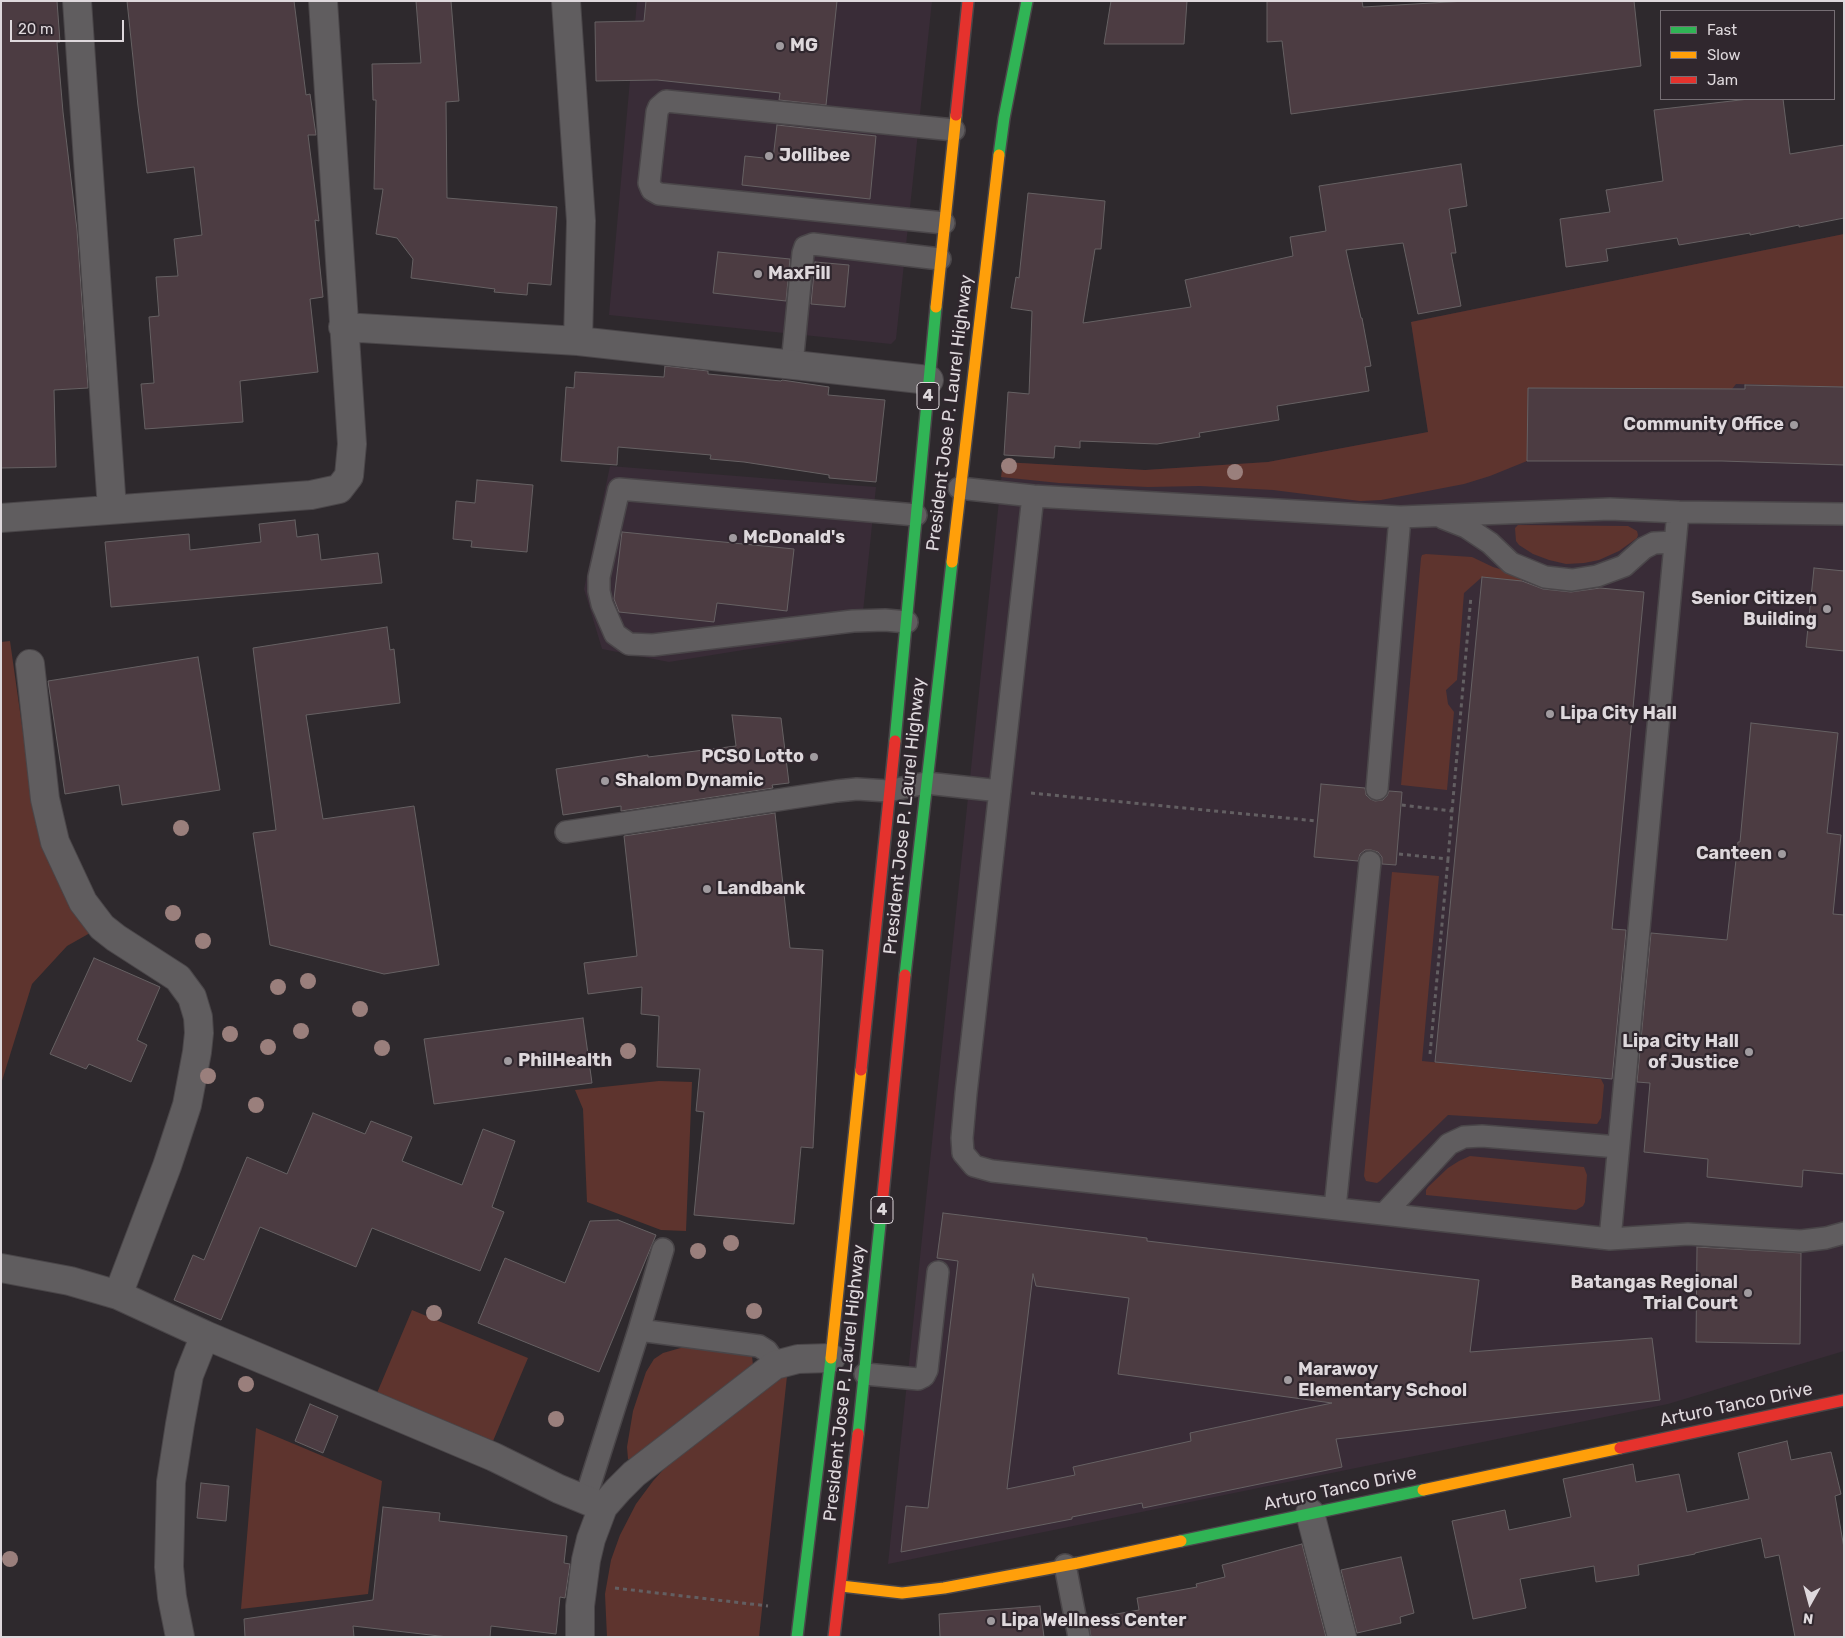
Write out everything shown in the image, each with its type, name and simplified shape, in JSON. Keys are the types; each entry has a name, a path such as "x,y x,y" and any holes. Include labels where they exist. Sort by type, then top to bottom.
{"main road":[{"name":"President Jose P. Laurel Highway","path":"797,1637 831,1358 888,791 907,622 940,259 968,1"},
{"name":"President Jose P. Laurel Highway","path":"834,1637 865,1374 926,783 959,488 1004,118 1027,1"},
{"name":"Arturo Tanco Drive","path":"841,1586 884,1592 920,1592 1066,1565 1844,1400"}],"street":[{"path":"77,1 112,509"},
{"path":"1,518 311,496 339,489 349,476 352,444 322,1"},
{"path":"566,1 581,221 578,341"},
{"path":"343,327 578,341 929,380"},
{"path":"30,664 45,800 56,842 83,902 102,926 116,938 178,978 192,997 198,1017 197,1052 187,1105 167,1166 118,1295"},
{"path":"1,1268 70,1282 118,1295 205,1335 494,1457 594,1504"},
{"path":"180,1637 172,1597 169,1566 171,1482 189,1375 205,1335"},
{"path":"594,1504 618,1490 634,1474 775,1366 798,1359 831,1358"},
{"path":"580,1637 582,1584 591,1539 594,1504"},
{"path":"1310,1513 1342,1637"}],"lane":[{"path":"944,223 655,193 649,183 657,112 662,104 671,101 954,130"},
{"path":"792,364 805,247 812,244 940,259"},
{"path":"959,488 1033,496 1400,517 1610,509 1678,512 1844,514"},
{"path":"907,622 885,620 853,621 653,645 629,644 615,634 602,604 599,591 600,577 620,489 916,515"},
{"path":"1033,496 962,1138 963,1153 974,1166 992,1171 1610,1239 1688,1234 1801,1241 1826,1238 1844,1233"},
{"path":"1610,1239 1678,512"},
{"path":"1436,516 1466,527 1490,543 1511,563 1545,577 1572,580 1597,576 1624,566 1644,548 1654,543 1675,542"},
{"path":"1377,789 1400,517"},
{"path":"566,832 613,832 837,791 888,791 926,783 1000,791"},
{"path":"1335,1208 1370,862"},
{"path":"1384,1214 1449,1144 1464,1137 1482,1136 1618,1148"},
{"path":"594,1504 639,1330 663,1249"},
{"path":"865,1374 918,1379 924,1376 927,1370 938,1272"},
{"path":"639,1330 758,1346 767,1351 775,1366"},
{"path":"1066,1565 1079,1637"}],"path":[{"path":"1430,1054 1471,596"},
{"path":"1023,793 1317,820"},
{"path":"1399,805 1452,811"},
{"path":"1450,835 1457,836"},
{"path":"1394,853 1448,859"},
{"path":"582,1584 771,1606"}],"shaded area":[{"path":"637,1 932,1 896,339 891,344 609,315"},
{"path":"1844,234 1844,1351 1668,1404 888,1564 1003,462 1145,470 1268,462 1428,432 1411,322"},
{"path":"1844,234 1844,387 1736,384 1732,389 1528,388 1527,461 1464,484 1381,500 1360,501 1273,490 1200,486 1148,487 1059,483 1001,477 1003,462 1145,470 1268,462 1428,432 1411,322"},
{"name":"McDonald's","path":"610,466 876,487 861,631 669,662 602,649 584,589"},
{"path":"1518,525 1628,526 1637,531 1638,535 1637,538 1619,551 1599,560 1566,564 1533,554 1519,545 1516,541 1515,528"},
{"path":"1422,555 1472,557 1493,567 1523,576 1522,581 1482,577 1464,593 1457,680 1446,690 1448,704 1454,712 1447,790 1401,785 1421,558"},
{"path":"10,641 25,747 45,834 90,933 67,946 32,984 1,1084 1,642"},
{"path":"1392,872 1439,876 1422,1061 1601,1079 1604,1085 1601,1118 1597,1124 1448,1115 1380,1181 1377,1183 1366,1181 1364,1176"},
{"path":"659,1081 692,1082 686,1231 661,1230 587,1202 583,1109 575,1090"},
{"path":"1470,1156 1584,1167 1587,1175 1585,1202 1583,1206 1576,1210 1426,1195 1428,1187 1448,1168"},
{"path":"412,1310 528,1358 493,1441 377,1393"},
{"path":"684,1347 741,1352 752,1356 753,1365 631,1460 628,1459 627,1447 633,1411 646,1372 654,1359 663,1353"},
{"path":"780,1376 787,1376 759,1637 607,1637 605,1594 611,1560 620,1535 636,1504 673,1459"},
{"path":"256,1428 382,1481 368,1594 241,1609"}],"building":[{"path":"1,1 57,1 60,42 57,42 77,230 88,388 54,390 56,467 1,468"},
{"path":"127,1 294,1 306,95 310,94 316,135 308,135 319,221 315,220 323,297 310,299 318,372 240,381 243,422 145,429 141,384 154,383 149,317 159,316 156,277 178,276 174,239 202,235 194,167 147,173"},
{"path":"416,1 451,1 459,101 446,102 447,198 557,207 551,285 528,283 527,295 494,292 495,289 411,278 413,259 397,238 376,234 383,189 374,189 376,100 373,100 372,64 421,63"},
{"name":"MG","path":"646,1 837,1 826,105 779,100 780,93 657,80 596,81 595,22 644,21"},
{"path":"1111,1 1187,1 1184,44 1104,44"},
{"path":"1267,1 1362,1 1363,7 1466,1 1634,1 1641,66 1291,114 1282,41 1267,42"},
{"path":"1740,100 1783,100 1790,154 1844,145 1844,218 1799,227 1799,225 1750,235 1750,233 1679,245 1677,238 1606,249 1608,261 1566,267 1560,219 1610,212 1606,190 1663,181 1654,110"},
{"path":"777,125 876,136 870,199 742,185 745,156 773,159"},
{"path":"1461,164 1467,206 1449,209 1456,253 1451,253 1461,306 1418,314 1403,243 1346,250 1371,366 1365,367 1369,391 1277,406 1279,420 1199,433 1200,437 1157,444 1080,441 1080,448 1055,446 1054,458 1004,455 1008,392 1029,394 1032,311 1011,308 1016,277 1019,278 1028,193 1105,201 1101,249 1095,249 1083,323 1191,307 1185,280 1293,256 1290,237 1326,231 1319,186"},
{"path":"718,252 790,259 786,301 713,293"},
{"path":"815,262 849,265 845,307 811,304"},
{"path":"665,366 708,371 708,374 782,380 829,387 828,395 885,400 876,482 829,478 829,475 744,462 710,459 711,455 618,447 617,465 561,461 566,387 574,388 575,372 664,377"},
{"path":"1745,385 1844,387 1844,465 1722,461 1527,461 1528,388 1745,389"},
{"path":"477,480 533,485 527,552 471,547 472,541 453,539 456,501 475,503"},
{"path":"295,520 297,537 318,534 321,560 378,553 382,583 111,607 105,542 189,534 190,550 261,542 259,524"},
{"path":"622,532 794,549 787,611 717,603 714,622 619,612 614,599"},
{"name":"Senior Citizen Building","path":"1814,568 1844,571 1844,651 1806,647"},
{"name":"Lipa City Hall","path":"1482,577 1522,581 1543,589 1571,592 1600,588 1644,592 1612,929 1626,930 1612,1079 1435,1062"},
{"path":"387,627 390,650 394,649 400,703 306,715 323,819 414,806 439,965 384,974 270,945 253,833 276,830 253,648"},
{"path":"198,657 220,790 122,805 119,785 65,794 48,681"},
{"path":"732,715 781,718 789,783 772,785 773,788 621,811 621,806 563,815 556,769 648,755 648,757 736,746"},
{"name":"Lipa City Hall of Justice","path":"1751,723 1838,733 1827,833 1841,835 1833,914 1844,915 1844,1174 1803,1170 1802,1187 1707,1177 1708,1159 1644,1152 1650,1083 1637,1082 1651,933 1727,940 1738,842 1740,842"},
{"path":"1321,784 1365,788 1366,795 1375,801 1383,800 1389,791 1402,792 1396,865 1382,864 1382,857 1378,852 1371,850 1365,850 1360,854 1358,861 1314,857"},
{"path":"775,813 790,948 823,950 813,1148 801,1147 794,1224 694,1215 704,1112 696,1111 700,1069 657,1067 659,1016 641,1014 642,987 588,994 584,963 637,956 624,836"},
{"path":"94,958 160,987 137,1040 147,1045 131,1082 89,1064 86,1069 50,1054"},
{"name":"PhilHealth","path":"583,1018 592,1083 434,1104 424,1039"},
{"path":"313,1113 365,1134 371,1121 412,1137 402,1161 462,1185 483,1129 515,1141 492,1207 504,1212 480,1271 372,1228 356,1267 260,1227 221,1320 174,1300 193,1255 204,1260 247,1157 287,1174"},
{"name":"Marawoy Elementary School","path":"943,1213 1147,1238 1147,1241 1479,1280 1470,1352 1652,1338 1660,1400 1336,1439 1342,1467 1143,1508 1142,1503 1072,1517 1072,1519 901,1552 906,1506 928,1508 958,1261 937,1258","holes":["1033,1274 1036,1286 1129,1298 1118,1374 1332,1403 1190,1433 1191,1441 1073,1467 1075,1475 1007,1489"]},
{"path":"618,1220 656,1235 599,1372 478,1323 505,1258 565,1283 590,1221"},
{"name":"Batangas Regional Trial Court","path":"1697,1247 1801,1253 1800,1344 1696,1342"},
{"path":"310,1404 338,1416 323,1453 295,1441"},
{"path":"1787,1441 1791,1460 1831,1452 1841,1494 1835,1496 1844,1548 1844,1637 1795,1637 1779,1555 1765,1558 1761,1538 1638,1565 1639,1575 1596,1582 1594,1566 1520,1579 1526,1608 1473,1619 1452,1521 1505,1510 1509,1530 1571,1517 1563,1479 1633,1464 1636,1482 1679,1474 1687,1512 1749,1499 1738,1453"},
{"path":"201,1483 229,1486 226,1521 197,1518"},
{"path":"383,1507 440,1513 439,1521 567,1536 564,1563 570,1564 565,1598 560,1597 556,1634 491,1626 490,1637 448,1637 353,1626 354,1637 245,1637 244,1619 373,1600"},
{"path":"1302,1544 1326,1637 1091,1637 1088,1619 1139,1610 1137,1598 1197,1587 1196,1584 1225,1577 1222,1565"},
{"path":"1401,1557 1414,1613 1400,1617 1401,1623 1357,1633 1341,1570"},
{"name":"Lipa Wellness Center","path":"1040,1606 1044,1637 940,1637 939,1614"}],"traffic: fast":[{"path":"999,155 1004,118 1027,1"},
{"path":"895,741 936,307"},
{"path":"905,975 952,562"},
{"path":"858,1434 882,1205"},
{"path":"797,1637 831,1358"},
{"path":"1181,1541 1423,1490"}],"traffic: slow":[{"path":"936,307 956,115"},
{"path":"952,562 999,155"},
{"path":"831,1358 861,1070"},
{"path":"1423,1490 1620,1448"},
{"path":"841,1586 902,1593 944,1588 1078,1563 1181,1541"}],"traffic: jam":[{"path":"956,115 968,1"},
{"path":"861,1070 895,741"},
{"path":"882,1205 905,975"},
{"path":"1620,1448 1844,1400"},
{"path":"834,1637 858,1434"}],"place":[{"name":"MG","path":"780,46"},
{"name":"Jollibee","path":"769,156"},
{"name":"MaxFill","path":"758,274"},
{"name":"Community Office","path":"1794,425"},
{"name":"McDonald's","path":"733,538"},
{"name":"Senior Citizen Building","path":"1827,609"},
{"name":"Lipa City Hall","path":"1550,714"},
{"name":"PCSO Lotto","path":"814,757"},
{"name":"Shalom Dynamic","path":"605,781"},
{"name":"Canteen","path":"1782,854"},
{"name":"Landbank","path":"707,889"},
{"name":"Lipa City Hall of Justice","path":"1749,1052"},
{"name":"PhilHealth","path":"508,1061"},
{"name":"Batangas Regional Trial Court","path":"1748,1293"},
{"name":"Marawoy Elementary School","path":"1288,1380"},
{"name":"Lipa Wellness Center","path":"991,1621"}]}
